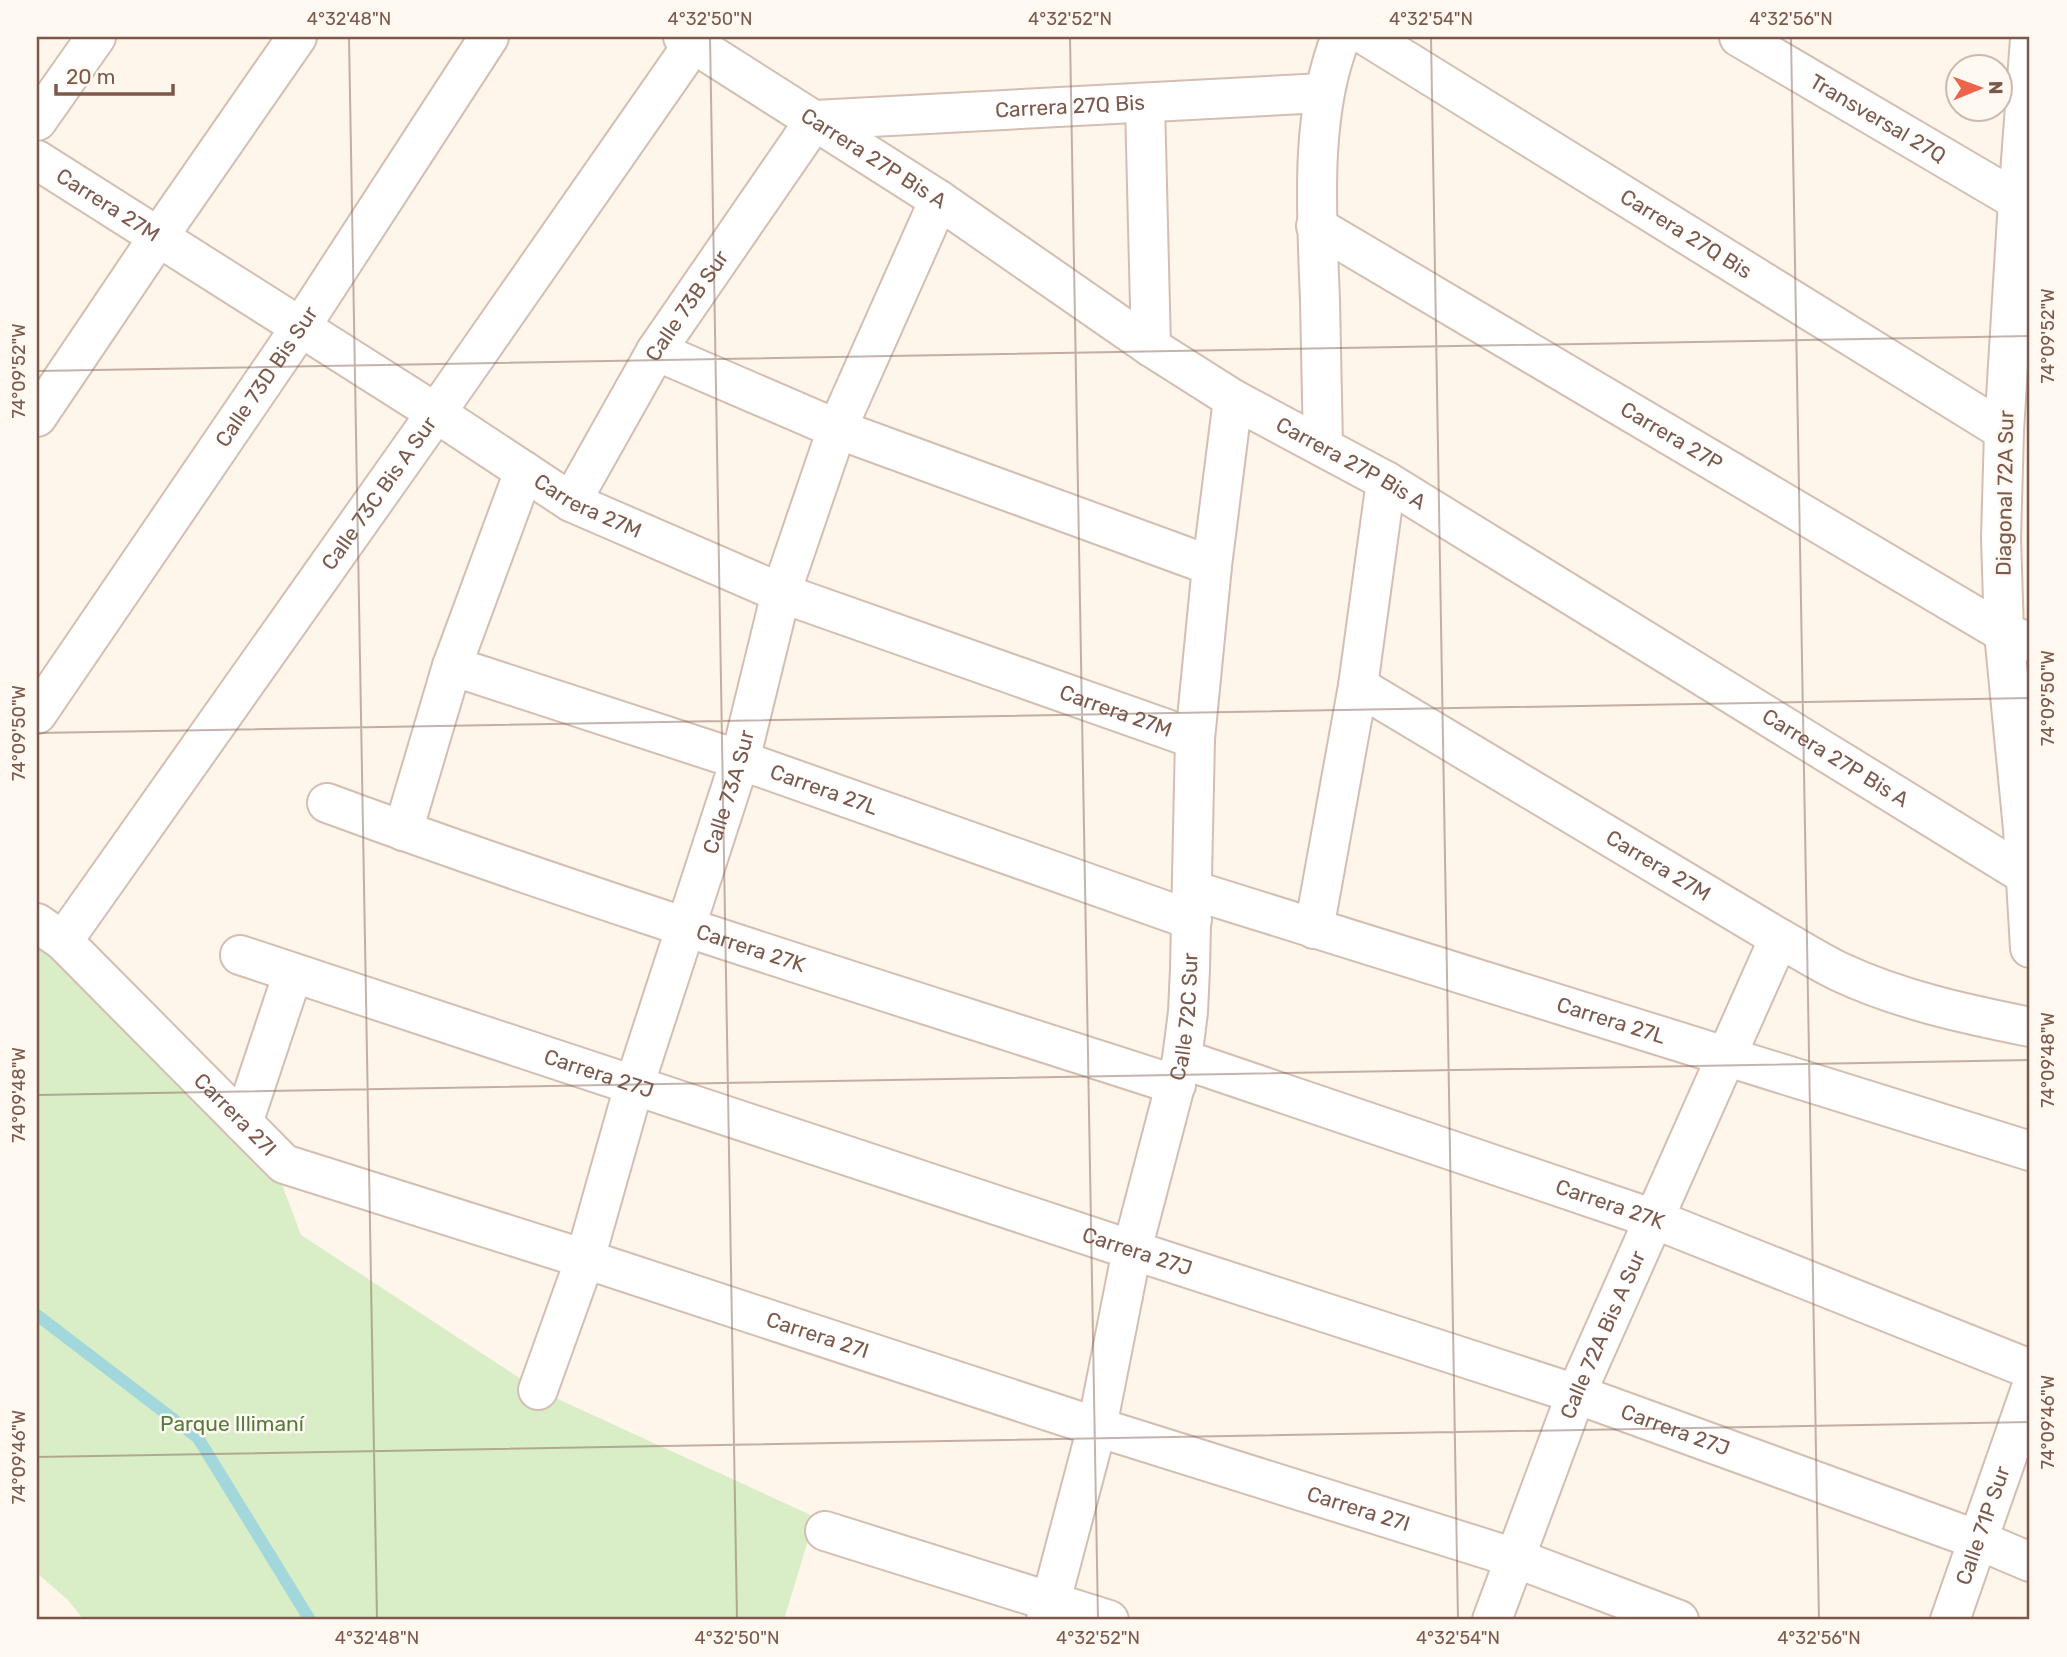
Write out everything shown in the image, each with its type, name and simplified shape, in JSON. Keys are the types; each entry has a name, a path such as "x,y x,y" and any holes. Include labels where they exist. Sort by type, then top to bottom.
{"street":[{"path":"37,121 96,37"},
{"path":"37,416 297,37"},
{"name":"Calle 73D Bis Sur","path":"37,715 300,328 489,37"},
{"path":"1323,446 1316,226 1323,93 1330,62 1340,37"},
{"name":"Carrera 27Q Bis","path":"1368,37 2004,431"},
{"name":"Transversal 27Q","path":"1739,37 2018,201"},
{"name":"Diagonal 72A Sur","path":"2030,38 2025,147 2018,201 2020,313 2009,371 2004,431 2001,538 2017,637 2030,948"},
{"name":"Carrera 27P Bis A","path":"688,40 939,200 1151,346 1233,398 1386,481 2027,876"},
{"name":"Calle 73C Bis A Sur","path":"50,932 436,413 688,40"},
{"name":"Carrera 27Q Bis","path":"815,120 1323,93"},
{"path":"1145,104 1151,346"},
{"name":"Calle 73B Sur","path":"571,502 656,351 815,120"},
{"name":"Carrera 27M","path":"37,160 436,413 571,502 781,593 1195,739"},
{"name":"Calle 73A Sur","path":"538,1390 585,1259 634,1086 740,760 781,593 837,429 939,200"},
{"name":"Carrera 27P","path":"1316,226 2017,637"},
{"path":"656,351 837,429 1212,566"},
{"name":"Calle 72C Sur","path":"1049,1611 1097,1427 1132,1250 1179,1072 1188,1012 1195,739 1212,566 1233,398"},
{"path":"403,831 452,666 524,471"},
{"path":"1314,929 1357,686 1386,481"},
{"name":"Carrera 27L","path":"452,666 1192,905 1314,929 2030,1151"},
{"name":"Carrera 27M","path":"1357,686 1840,972 1904,997 1963,1014 2030,1027"},
{"name":"Carrera 27K","path":"327,803 686,926 1179,1072 1654,1219 2030,1369"},
{"name":"Carrera 27I","path":"50,932 284,1164 585,1259 1097,1427 1515,1558 1679,1620"},
{"name":"Calle 72A Bis A Sur","path":"1492,1620 1576,1394 1779,938"},
{"name":"Carrera 27J","path":"240,955 1576,1394 2030,1562"},
{"path":"243,1123 293,972"},
{"name":"Calle 71P Sur","path":"1950,1620 2030,1391"},
{"path":"825,1531 1049,1611 1109,1620"}],"green space":[{"name":"Parque Illimaní","path":"37,937 275,1166 301,1235 538,1390 815,1517 784,1620 84,1620 68,1600 37,1573"}],"waterway":[{"path":"37,1315 198,1438 310,1620"}]}
